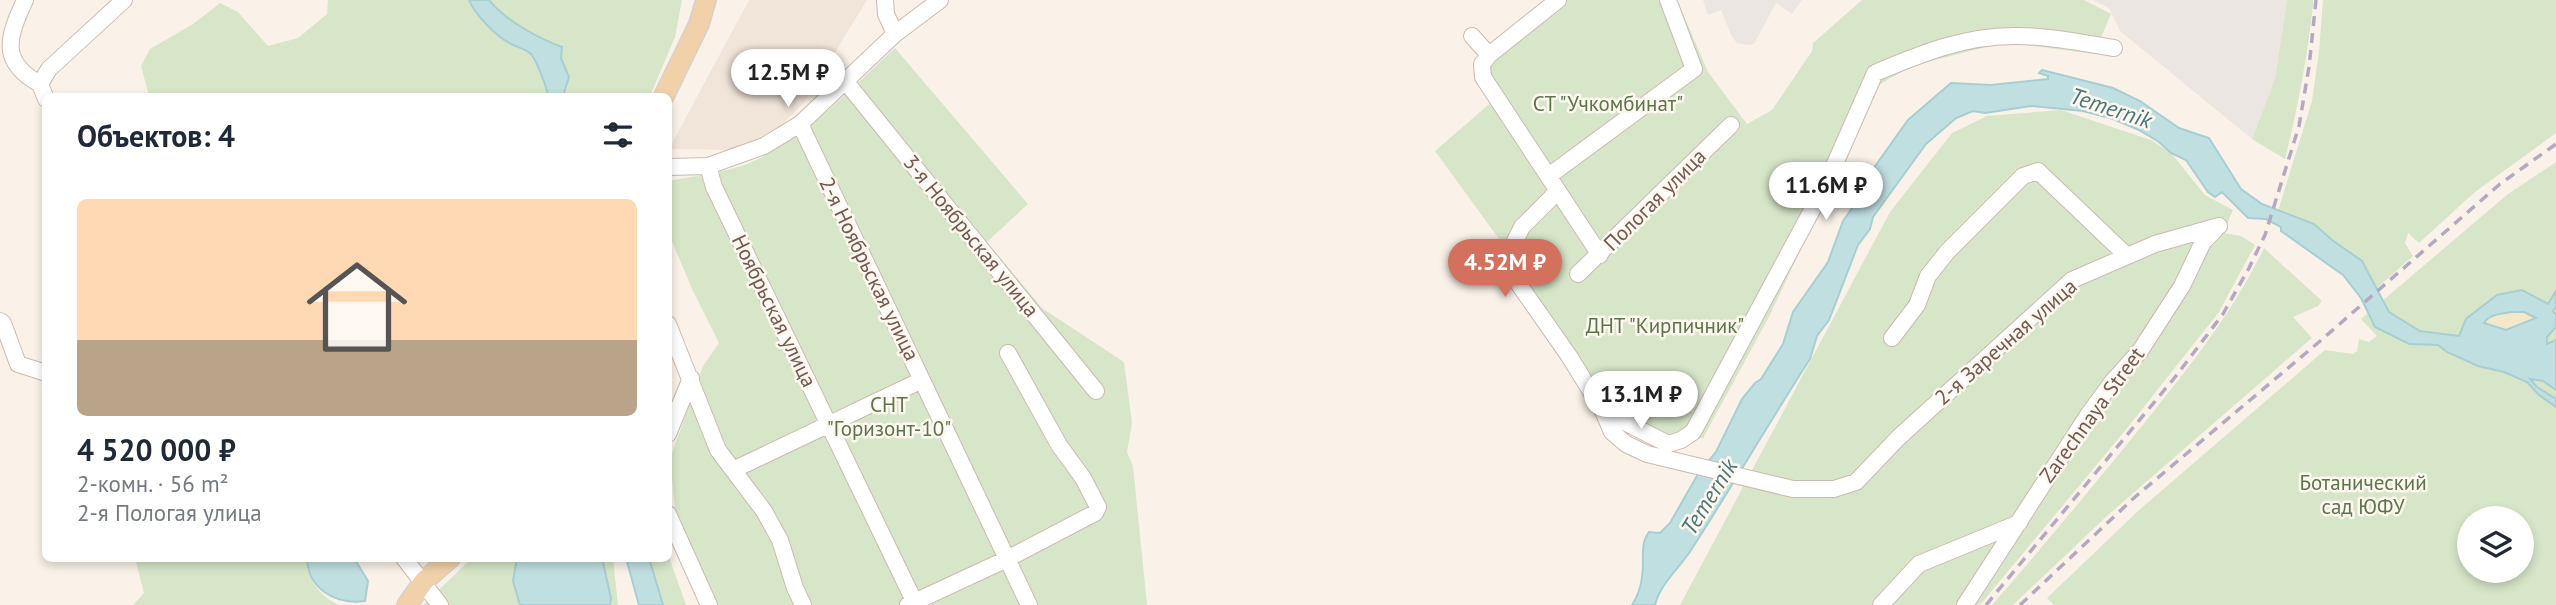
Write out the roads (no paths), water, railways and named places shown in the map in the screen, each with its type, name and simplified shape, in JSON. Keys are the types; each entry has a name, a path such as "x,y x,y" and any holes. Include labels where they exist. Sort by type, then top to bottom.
{"main road":[{"path":"666,93 699,24 706,0"},
{"path":"407,605 424,582 446,562"}],"street":[{"path":"25,0 6,43 8,58 24,77 43,92 49,69 124,0"},
{"path":"885,0 886,14 895,34"},
{"path":"672,167 708,166 764,146 800,124 895,34 940,0"},
{"path":"1558,0 1489,55 1482,64 1483,77 1550,175 1600,255"},
{"path":"1550,175 1694,69 1668,0"},
{"path":"1472,36 1489,55"},
{"path":"1559,191 1522,227 1504,263 1569,356 1603,411 1668,444 1693,432 1826,184 1875,73 1920,54 1966,41 2015,36 2114,48"},
{"name":"3-я Ноябрьская улица","path":"846,82 1096,391"},
{"name":"2-я Ноябрьская улица","path":"800,124 1029,605"},
{"name":"Пологая улица","path":"1578,274 1731,125"},
{"name":"Ноябрьская улица","path":"708,166 714,187 830,424 913,604"},
{"path":"1892,338 1916,305 1927,276 1947,252 2023,176 2038,171 2127,256"},
{"name":"2-я Заречная улица","path":"1603,411 1612,432 1626,444 1647,454 1793,489 1834,489 1856,482 1898,438 2072,280 2155,244 2219,226"},
{"name":"Zarechnaya Street","path":"1965,605 2088,415 2140,351 2182,286 2203,242 2219,226"},
{"path":"0,321 14,348 18,364 42,372"},
{"path":"672,334 718,450 764,512 780,541 794,588 803,605"},
{"path":"913,604 1095,513 1098,507 1095,498 1059,445 1008,353"},
{"path":"672,425 691,379"},
{"path":"733,470 922,380"},
{"path":"672,523 709,605"},
{"path":"1881,605 1919,564 2019,523"},
{"path":"407,562 440,605"}],"water":[{"path":"469,0 489,0 523,28 562,47 561,58 569,77 564,93 547,93 531,54 505,41 476,12"},
{"name":"Temernik","path":"2042,70 2113,88 2140,101 2179,128 2209,138 2241,189 2262,204 2314,224 2362,261 2389,312 2420,331 2459,336 2466,319 2497,295 2522,290 2548,304 2556,291 2556,307 2553,311 2556,315 2556,327 2547,337 2547,344 2556,340 2556,390 2543,381 2530,379 2556,399 2556,407 2527,382 2504,372 2478,366 2438,345 2409,344 2375,327 2361,298 2343,275 2281,231 2281,227 2266,219 2248,218 2222,192 2215,197 2208,192 2186,160 2171,153 2139,130 2083,111 2031,106 1985,113 1973,111 1956,118 1926,144 1873,217 1870,229 1858,245 1829,320 1817,336 1810,359 1723,500 1688,554 1661,589 1655,605 1632,605 1641,581 1646,537 1649,532 1660,533 1670,523 1698,474 1716,452 1742,399 1761,379 1783,344 1793,312 1828,262 1843,221 1855,204 1861,186 1908,120 1951,83 1991,85 2048,79 2048,76 2039,73","holes":["2524,312 2536,318 2506,330 2484,323 2496,315"]},
{"path":"308,562 356,562 368,581 365,601 354,602 333,597 318,586"},
{"path":"516,562 603,562 611,598 610,605 520,605 513,581"},
{"path":"627,562 650,562 663,605 639,605"}],"railway":[{"path":"1986,605 2176,376 2223,314 2249,268 2265,235 2299,126 2316,0"},
{"path":"2020,605 2135,497 2319,342 2500,184 2556,144"}],"park label":[{"name":"СТ \"Учкомбинат\"","path":"1608,104"},
{"name":"ДНТ \"Кирпичник\"","path":"1665,326"},
{"name":"СНТ \"Горизонт-10\"","path":"889,417"},
{"name":"Ботанический сад ЮФУ","path":"2363,495"}]}
